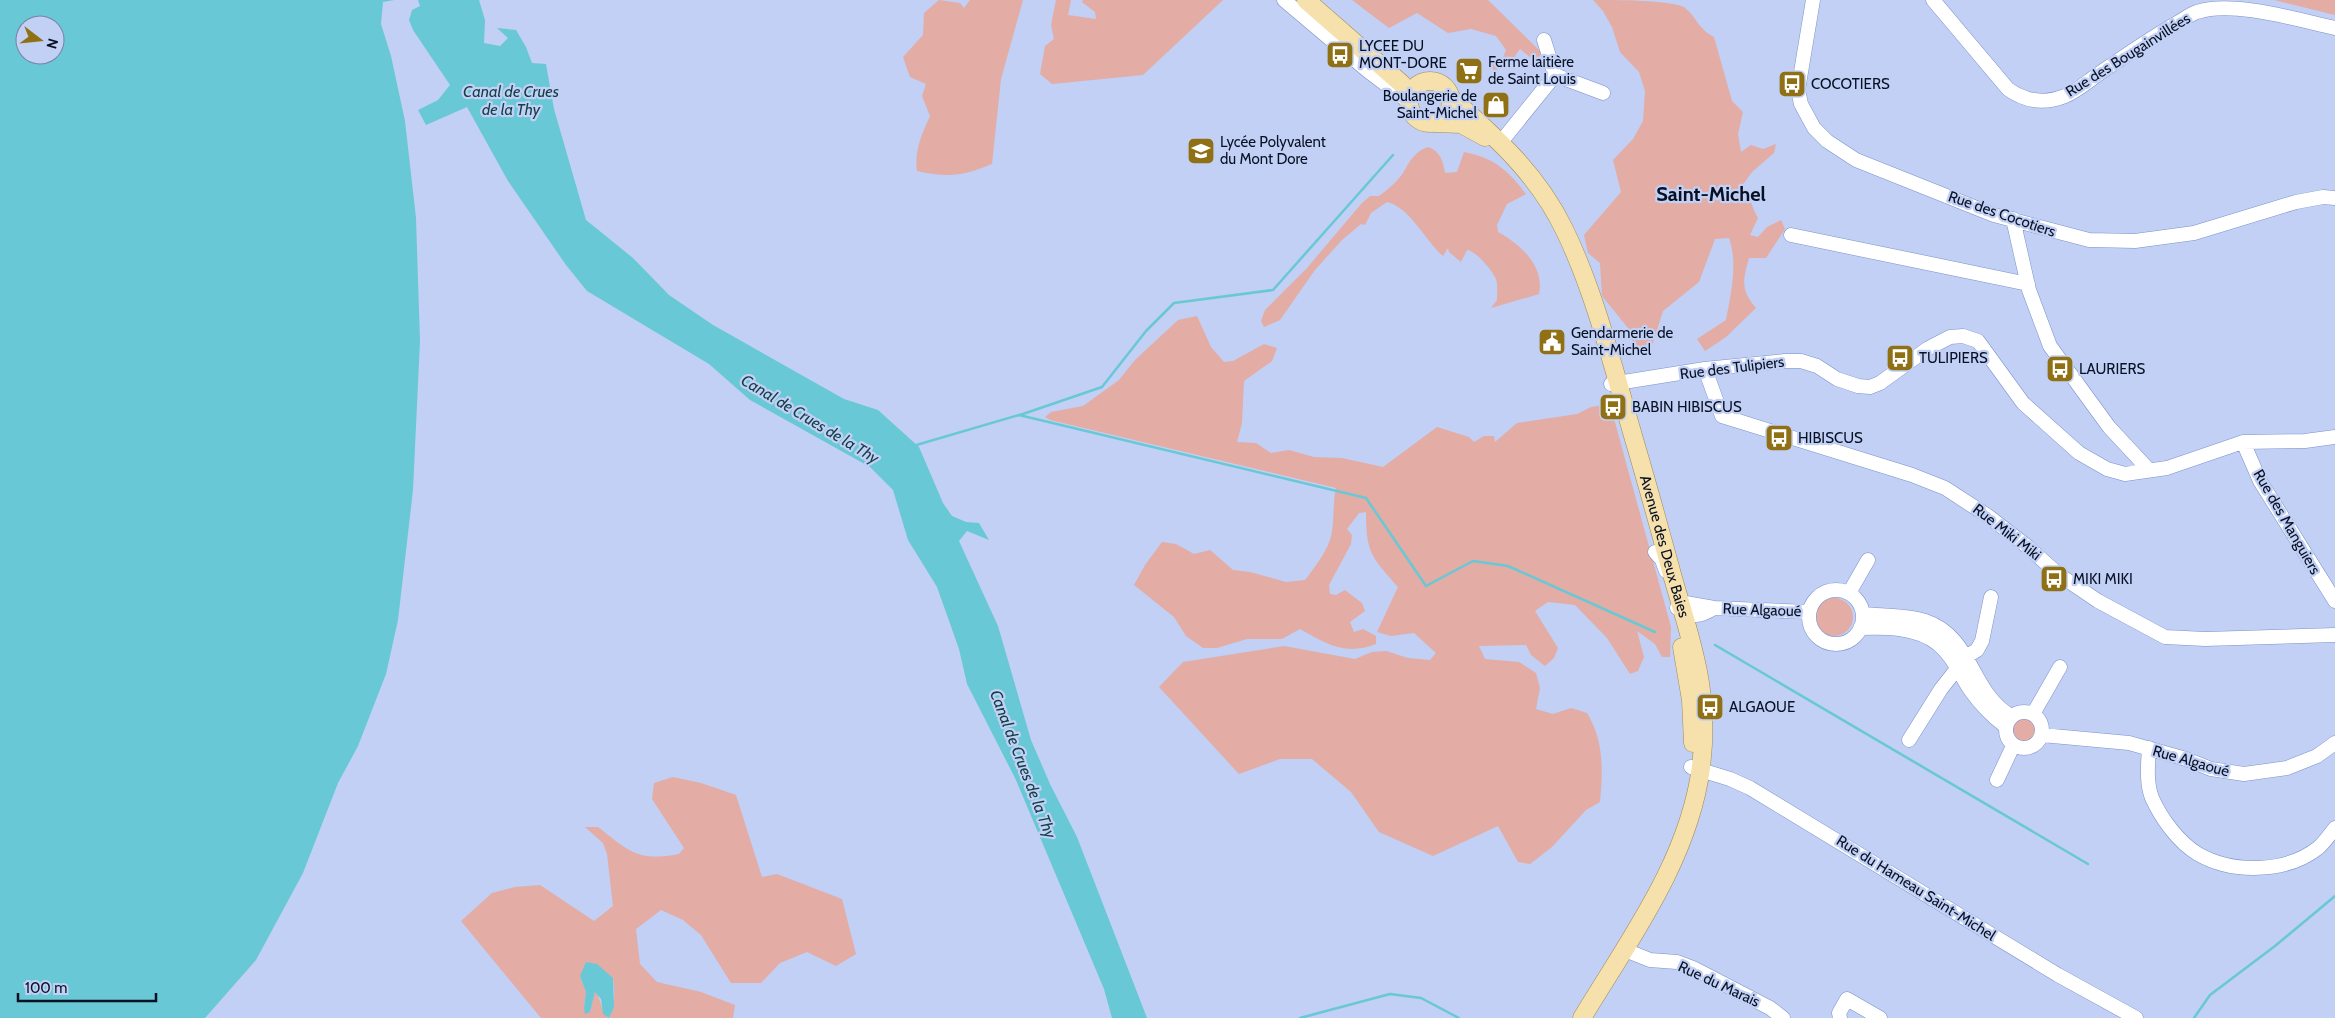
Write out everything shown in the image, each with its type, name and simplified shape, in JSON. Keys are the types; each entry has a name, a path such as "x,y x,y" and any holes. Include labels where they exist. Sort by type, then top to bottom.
{"main road":[{"name":"Avenue des Deux Baies","path":"1306,0 1413,93"},
{"name":"Avenue des Deux Baies","path":"1571,1018 1642,905 1670,850 1696,768 1685,661 1655,552 1614,384 1596,313 1564,228 1536,183 1501,142 1452,99 1450,93 1441,83 1434,81 1413,93 1410,109 1417,119 1422,122 1461,124 1481,134 1514,167 1534,194 1557,233 1576,278 1614,384 1692,641 1703,693 1704,725 1696,768 1679,846 1647,912 1582,1018"},
{"path":"1435,123 1446,117 1450,111 1452,99"}],"street":[{"path":"1284,0 1368,72 1413,93"},
{"name":"Rue des Cocotiers","path":"1814,0 1798,90 1801,104 1814,128 1827,141 1856,160 1994,215 2089,240 2135,241 2194,233 2296,202 2323,197 2335,198"},
{"name":"Rue des Bougainvillées","path":"1933,0 2008,89 2018,96 2039,101 2053,100 2074,92 2148,39 2197,12 2217,9 2243,10 2282,16 2335,28"},
{"path":"1544,40 1555,75"},
{"path":"1555,75 1603,93"},
{"path":"1501,142 1555,75"},
{"path":"2013,219 2028,284 2050,346 2109,427 2149,470"},
{"path":"1791,235 2028,284"},
{"name":"Rue des Tulipiers","path":"1614,384 1705,369 1774,361 1801,361 1817,366 1838,379 1858,386 1870,387 1880,384 1927,349 1950,337 1963,336 1978,340 2024,403 2079,453 2107,469 2125,474 2167,468 2243,442 2305,441 2335,437"},
{"name":"Rue Miki Miki","path":"1705,369 1722,416 1912,475 1945,488 1988,516 2064,578 2098,601 2165,637 2206,639 2335,635"},
{"name":"Rue des Manguiers","path":"2243,442 2260,481 2335,601"},
{"path":"1655,552 1662,560 1675,606 1682,608"},
{"path":"1849,593 1868,560"},
{"path":"1833,590 1849,593 1860,606 1862,621 1849,641 1840,644 1829,643 1816,636 1811,629 1809,612 1818,596 1833,590"},
{"path":"1909,740 1941,689 1967,656 1977,650 1982,641 1991,597"},
{"name":"Rue Algaoué","path":"1682,608 1692,616 1709,611 1809,612"},
{"name":"Rue Algaoué","path":"1692,641 1709,611"},
{"path":"1862,621 1925,622 1948,633 1967,656 1976,678 1990,700 2008,721 2006,737 2013,746 2024,749 2030,748 2039,741 2042,735 2041,723 2033,714 2022,712 2008,721"},
{"path":"1862,621 1922,636 1937,642 1948,654 1971,691 1988,713 2008,721"},
{"path":"2033,714 2060,667"},
{"name":"Rue Algaoué","path":"2042,735 2104,740 2149,748 2219,771 2244,774 2287,768 2317,756 2335,743"},
{"path":"1997,780 2013,746"},
{"path":"2149,748 2148,768 2152,796 2160,814 2176,834 2197,853 2237,866 2269,868 2297,860 2319,848 2335,828"},
{"name":"Rue du Hameau Saint-Michel","path":"1696,768 1750,788 2051,971 2136,1018"},
{"name":"Rue du Marais","path":"1624,951 1650,960 1677,962 1693,968 1770,1008 1783,1018"},
{"path":"1840,1018 1839,1013 1847,999 1880,1018"}],"shaded area":[{"path":"939,0 960,3 964,8 970,0 1023,0 1001,79 992,164 955,175 937,175 917,171 918,150 930,116 922,96 926,84 910,77 903,57 923,35 924,13"},
{"path":"1056,0 1071,0 1068,15 1096,19 1095,12 1082,2 1083,0 1223,0 1143,75 1052,84 1040,74 1045,46 1054,39 1051,25"},
{"path":"1352,0 1488,0 1541,52 1537,63 1520,49 1510,63 1494,71 1491,65 1502,60 1506,50 1496,36 1471,29 1448,33 1417,13 1389,28"},
{"path":"1593,0 1667,3 1684,7 1708,34 1714,37 1732,101 1743,112 1738,134 1741,152 1751,145 1763,149 1776,144 1774,153 1752,172 1742,186 1758,218 1750,235 1758,237 1767,227 1781,220 1785,229 1766,258 1749,258 1744,284 1747,295 1756,308 1726,337 1705,351 1697,339 1726,320 1732,289 1733,268 1732,248 1729,238 1715,239 1699,282 1663,311 1651,349 1636,354 1628,328 1602,296 1600,263 1588,253 1584,235 1621,192 1613,160 1633,139 1643,121 1645,91 1639,72 1620,52 1612,27 1603,11"},
{"path":"2274,0 2335,0 2335,15"},
{"path":"1428,147 1440,157 1445,173 1457,172 1464,152 1484,158 1500,166 1526,194 1507,204 1497,225 1498,232 1515,243 1534,265 1540,284 1539,294 1491,308 1497,300 1497,281 1483,262 1471,251 1467,250 1461,262 1449,252 1448,248 1443,256 1403,211 1387,202 1371,213 1365,225 1361,224 1342,240 1315,270 1280,320 1264,327 1261,321 1265,310 1307,268 1361,204 1370,196 1379,196 1395,183 1416,154"},
{"path":"1197,316 1211,347 1224,362 1233,361 1264,344 1277,348 1272,361 1244,381 1242,423 1237,442 1256,443 1271,453 1289,450 1314,457 1342,458 1383,467 1437,427 1469,437 1474,442 1484,436 1494,436 1495,442 1517,423 1577,414 1591,407 1610,404 1671,627 1670,657 1662,657 1655,644 1637,631 1644,657 1638,671 1630,674 1607,638 1575,605 1548,602 1535,611 1558,648 1554,658 1545,666 1531,655 1526,645 1479,646 1485,659 1519,662 1536,673 1540,688 1536,709 1553,714 1571,708 1587,713 1597,734 1602,767 1600,802 1586,810 1552,847 1530,864 1518,862 1498,826 1433,856 1379,832 1351,792 1312,759 1280,759 1239,774 1159,687 1183,662 1284,646 1355,659 1372,652 1386,651 1408,658 1430,660 1436,653 1414,633 1391,636 1377,632 1398,587 1372,554 1367,537 1366,512 1359,513 1347,529 1352,535 1351,544 1329,585 1330,594 1336,595 1345,590 1362,603 1365,611 1350,622 1354,632 1363,629 1376,636 1376,644 1355,649 1336,647 1300,629 1282,639 1247,639 1217,648 1203,648 1186,636 1174,617 1134,585 1145,565 1162,542 1176,544 1194,554 1210,550 1233,570 1250,572 1286,582 1305,580 1319,561 1332,534 1336,488 1050,420 1045,417 1051,412 1083,406 1119,380 1135,360 1178,320"},
{"path":"1834,598 1847,604 1853,617 1847,630 1834,636 1821,630 1815,617 1821,604"},
{"path":"2024,716 2030,717 2038,725 2038,737 2030,745 2024,746 2018,745 2010,737 2009,731 2010,725 2018,717"},
{"path":"673,777 701,783 736,795 762,877 777,874 842,899 856,954 836,966 807,952 780,963 761,983 731,983 701,935 683,920 661,910 636,929 640,964 657,982 701,992 735,1005 733,1018 609,1018 614,989 613,978 606,972 580,976 586,992 584,1008 590,1012 595,991 608,1018 541,1018 461,921 492,893 515,887 540,885 594,921 613,906 607,854 603,843 585,827 598,827 626,848 643,855 653,857 679,854 684,848 652,799 654,783"}],"water":[{"path":"0,0 394,0 383,2 381,24 391,56 405,121 416,218 420,341 413,490 398,620 386,674 358,746 338,783 303,873 256,960 205,1018 0,1018"},
{"name":"Canal de Crues de la Thy","path":"418,0 479,0 485,20 484,43 500,46 508,38 497,28 516,30 526,47 532,63 546,64 554,109 586,220 633,258 669,295 713,325 844,399 878,410 919,447 943,503 952,516 966,522 979,523 989,540 967,531 959,541 998,626 1031,740 1050,784 1077,837 1147,1018 1112,1018 1104,989 1015,778 967,684 959,649 937,587 908,540 893,490 870,467 750,400 709,364 587,291 566,265 508,181 467,107 426,125 418,110 438,100 450,85 413,30 409,20 412,10 420,6"},
{"path":"586,962 597,964 613,978 614,1007 609,1018 603,1014 601,999 595,992 590,1012 585,1014 586,992 580,976"}],"waterway":[{"path":"1020,415 1102,387 1146,331 1174,303 1273,290 1393,155"},
{"path":"913,446 1019,415 1366,498 1426,586 1473,561 1508,566 1655,632"},
{"path":"1715,645 2088,864"},
{"path":"2194,1018 2210,995 2275,946 2335,896"},
{"path":"1300,1018 1390,994 1421,998 1459,1018"}],"place":[{"name":"LYCEE DU MONT-DORE","path":"1340,55"},
{"name":"Ferme laitière de Saint Louis","path":"1469,71"},
{"name":"COCOTIERS","path":"1792,84"},
{"name":"Boulangerie de Saint-Michel","path":"1496,105"},
{"name":"Lycée Polyvalent du Mont Dore","path":"1201,151"},
{"name":"Gendarmerie de Saint-Michel","path":"1552,342"},
{"name":"TULIPIERS","path":"1900,358"},
{"name":"LAURIERS","path":"2060,369"},
{"name":"BABIN HIBISCUS","path":"1613,407"},
{"name":"HIBISCUS","path":"1779,438"},
{"name":"MIKI MIKI","path":"2054,579"},
{"name":"ALGAOUE","path":"1710,707"}],"district":[{"name":"Saint-Michel","path":"1711,194"}]}
